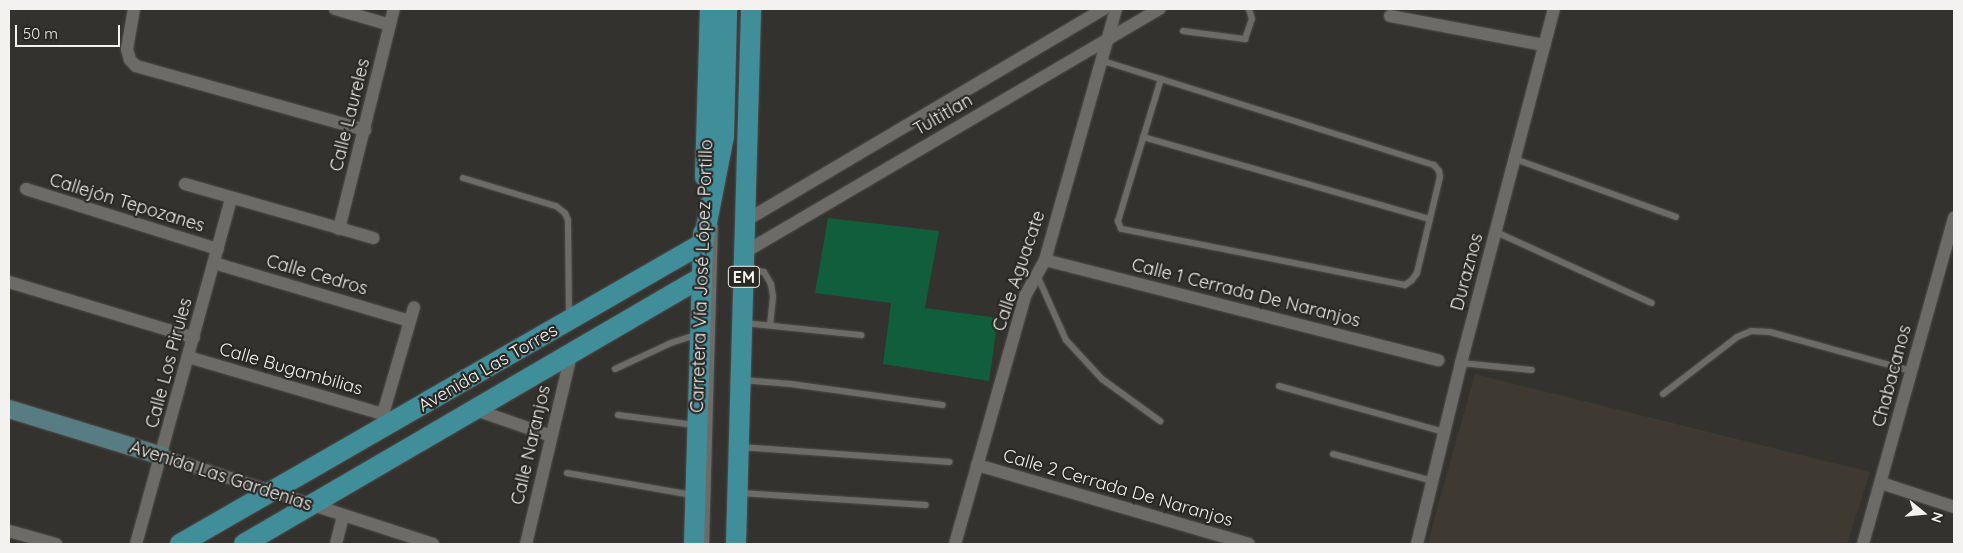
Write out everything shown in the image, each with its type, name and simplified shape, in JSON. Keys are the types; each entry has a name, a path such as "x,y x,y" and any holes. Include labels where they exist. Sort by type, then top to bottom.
{"main road":[{"name":"Carretera Vía José López Portillo","path":"694,544 698,426 706,332 702,277 710,9"},
{"path":"703,243 718,158 724,136 727,9"},
{"name":"EM","path":"736,544 752,9"},
{"name":"Avenida Las Torres","path":"180,544 273,493 386,420 570,321 703,243"},
{"name":"Avenida Las Torres","path":"244,544 702,277"}],"street":[{"path":"134,9 127,49 130,60 136,66 365,130"},
{"path":"334,9 390,25"},
{"name":"Calle Laureles","path":"339,229 394,9"},
{"name":"Tultitlan","path":"745,220 1104,9"},
{"name":"Calle Aguacate","path":"955,544 1025,296 1044,260 1116,9"},
{"name":"Tultitlan","path":"745,260 1160,9"},
{"name":"Duraznos","path":"1417,544 1434,481 1461,363 1554,9"},
{"path":"1390,16 1544,45"},
{"path":"185,184 373,238"},
{"name":"Callejón Tepozanes","path":"26,189 218,249"},
{"name":"Calle Los Pirules","path":"136,544 162,456 232,198"},
{"name":"Chabacanos","path":"1863,544 1954,218"},
{"name":"Calle 1 Cerrada De Naranjos","path":"1044,260 1438,360"},
{"name":"Calle Cedros","path":"214,263 410,321"},
{"path":"9,282 194,338"},
{"path":"386,420 414,307"},
{"name":"Calle Naranjos","path":"526,544 571,355"},
{"name":"Calle Bugambilias","path":"188,357 386,420"},
{"name":"Avenida Las Gardenias","path":"9,409 162,456 429,544"},
{"path":"476,410 551,436"},
{"name":"Calle 2 Cerrada De Naranjos","path":"977,465 1250,544"},
{"path":"1881,483 1954,507"},
{"path":"336,544 343,516"},
{"path":"9,531 56,544"}],"lane":[{"path":"706,544 706,332 718,158 723,9"},
{"path":"730,544 747,9"},
{"path":"1183,31 1245,39 1252,19 1250,9"},
{"path":"1100,60 1161,79 1434,165 1439,171 1440,177 1417,273 1405,285 1120,229 1118,220 1161,79"},
{"path":"1143,137 1429,219"},
{"path":"1515,159 1676,217"},
{"path":"463,178 556,206 565,213 568,220 570,321"},
{"path":"1496,232 1652,303"},
{"path":"745,260 764,272 771,284 773,297 770,324"},
{"path":"1037,274 1066,340 1102,379 1160,421"},
{"path":"742,323 770,324 861,336"},
{"path":"615,369 670,343 706,332"},
{"path":"1663,394 1737,337 1751,332 1770,332 1912,371"},
{"path":"1461,363 1532,370"},
{"path":"741,380 791,384 943,405"},
{"path":"1279,386 1444,432"},
{"path":"618,415 698,426"},
{"path":"739,446 949,462"},
{"path":"1333,454 1434,481"},
{"path":"567,473 695,496"},
{"path":"737,493 926,506"}],"shaded area":[{"path":"1475,374 1870,472 1847,544 1427,544"}],"green space":[{"path":"828,218 939,231 925,308 998,318 989,381 883,364 891,303 815,293"}]}
